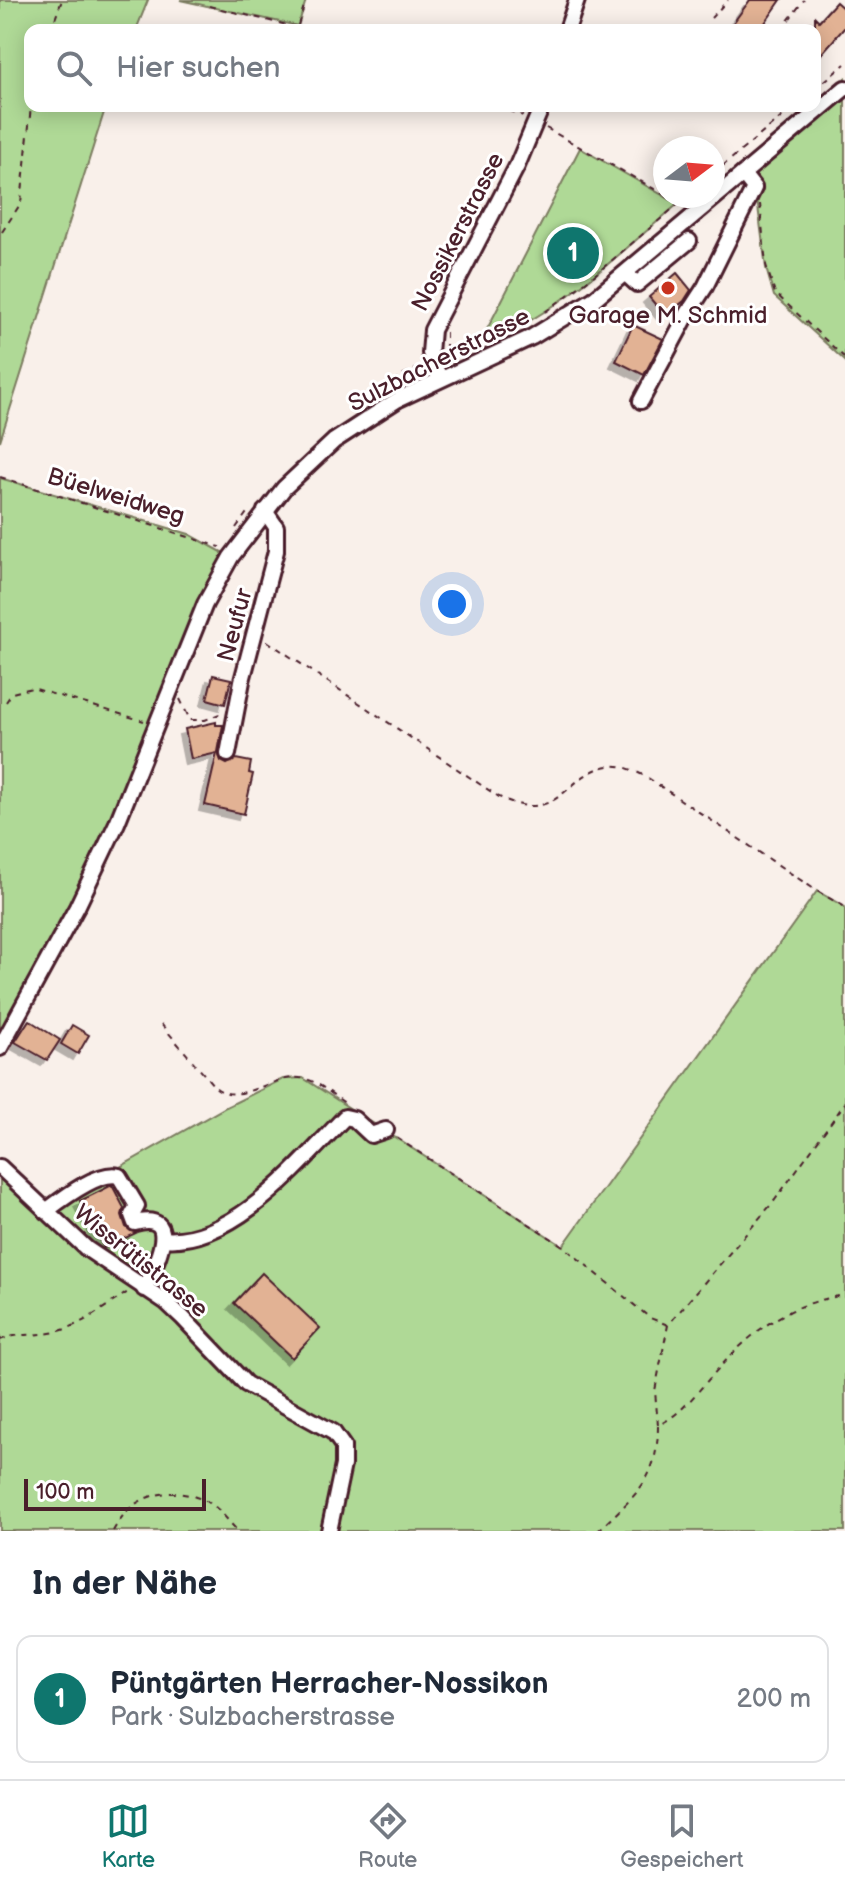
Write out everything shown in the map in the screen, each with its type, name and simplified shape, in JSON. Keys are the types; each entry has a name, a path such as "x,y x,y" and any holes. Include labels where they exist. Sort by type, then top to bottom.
{"street":[{"path":"569,24 577,0"},
{"name":"Sulzbacherstrasse","path":"821,108 845,88"},
{"name":"Nossikerstrasse","path":"440,379 430,353 432,330 517,166 540,112"},
{"name":"Sulzbacherstrasse","path":"0,1048 77,907 117,823 205,604 231,557 265,511 334,441 397,400 542,331 594,299 817,112"},
{"path":"641,401 705,287 754,188 743,174"},
{"path":"626,274 637,284 689,241"},
{"name":"Neufur","path":"228,754 237,706 274,563 276,527 265,511"},
{"path":"163,1239 195,1238 249,1209 345,1117 354,1119 371,1135 386,1130"},
{"name":"Wissrütistrasse","path":"0,1167 87,1249 183,1318 246,1384 333,1432 343,1446 343,1465 329,1531"},
{"path":"46,1211 96,1180 117,1175 137,1206 132,1215 135,1223 149,1221 159,1228 163,1239 162,1252 142,1287"}],"path":[{"path":"53,24 62,0"},
{"path":"299,24 306,0"},
{"path":"711,18 728,0"},
{"path":"786,24 804,0"},
{"path":"209,6 289,24"},
{"path":"821,84 845,64"},
{"path":"2,232 21,203 30,112"},
{"path":"513,112 537,122 653,189"},
{"path":"725,164 788,112"},
{"path":"754,188 761,207 769,279 775,293 845,358"},
{"path":"542,314 581,286 673,208"},
{"path":"449,354 496,338"},
{"name":"Büelweidweg","path":"0,477 222,548"},
{"path":"255,633 506,801 529,806 546,803 593,772 609,766 629,768 817,891 844,905"},
{"path":"6,702 12,693 32,688 157,726"},
{"path":"172,688 178,692 188,718 195,722 237,706"},
{"path":"161,1024 223,1094 233,1096 283,1079 303,1078 351,1108"},
{"path":"598,1531 647,1481 655,1460 658,1425 655,1391 668,1325 775,1200 845,1103"},
{"path":"386,1130 563,1246 650,1318 668,1325"},
{"path":"0,1340 69,1328 142,1287"},
{"path":"658,1425 687,1404 753,1334 800,1306 845,1295"},
{"path":"113,1531 127,1511 144,1499 161,1493 180,1493 213,1505 238,1531"}],"green space":[{"path":"0,0 148,0 138,24 24,24 24,112 104,112 0,441"},
{"path":"180,0 306,0 299,24"},
{"path":"845,78 845,361 774,296 766,268 753,168 807,112 821,112 821,99"},
{"path":"580,148 653,190 653,208 673,208 559,302 507,333 479,345"},
{"path":"0,478 189,534 231,557 117,823 0,1048"},
{"path":"817,891 845,907 845,1531 0,1531 0,1167 44,1210 226,1107 283,1079 303,1078 563,1246"}],"building":[{"path":"750,0 781,0 764,24 732,24"},
{"path":"836,2 845,10 845,27 821,54 821,24 815,24 815,17 819,21"},
{"path":"677,273 691,290 684,301 665,316 649,297"},
{"path":"633,325 663,339 644,375 616,361"},
{"path":"213,675 231,679 225,704 207,699"},
{"path":"216,722 216,725 223,725 218,752 221,761 227,764 236,759 251,762 249,773 253,774 244,814 205,805 217,753 191,759 185,729"},
{"path":"29,1020 60,1040 47,1060 15,1042"},
{"path":"72,1025 89,1035 78,1054 61,1044"},
{"path":"112,1185 124,1208 122,1215 126,1227 136,1233 104,1248 80,1201"},
{"path":"262,1273 320,1328 292,1358 234,1303"}],"place":[{"name":"Püntgärten Herracher-Nossikon","path":"573,253"},
{"name":"Garage M. Schmid","path":"668,288"}]}
